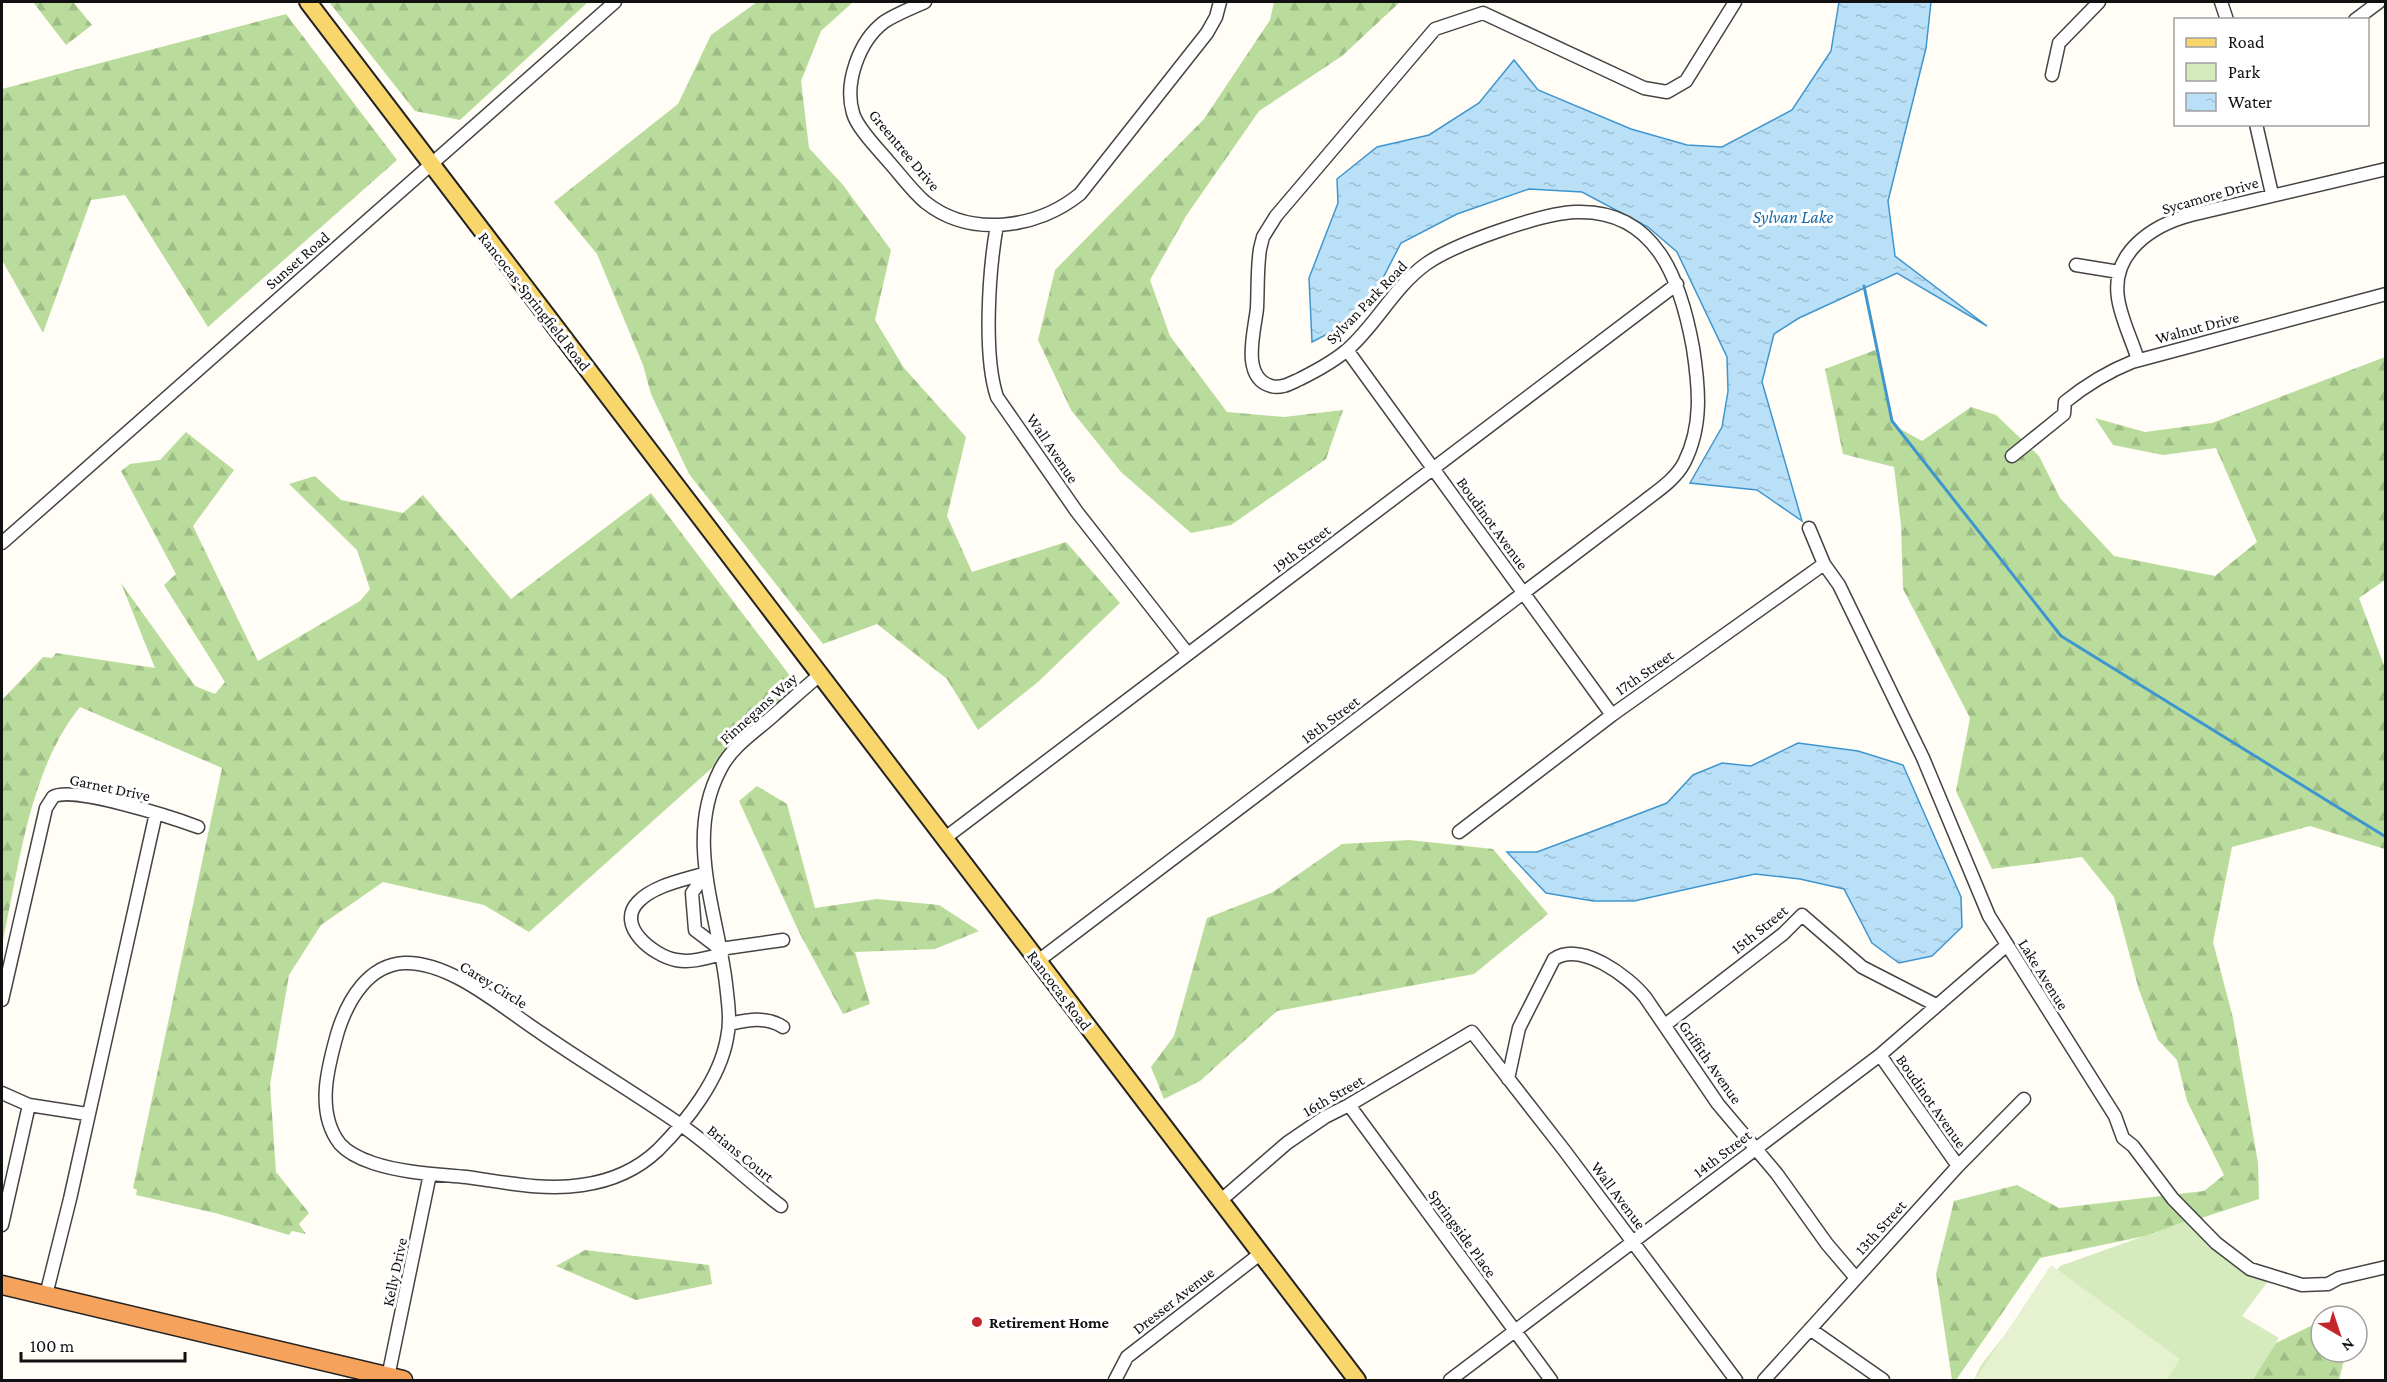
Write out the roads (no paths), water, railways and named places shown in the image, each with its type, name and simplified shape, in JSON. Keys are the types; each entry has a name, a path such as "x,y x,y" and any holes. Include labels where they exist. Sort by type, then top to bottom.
{"highway":[{"path":"2,1285 114,1314 127,1314 396,1379"}],"main road":[{"name":"Rancocas-Springfield Road","path":"308,2 763,599"},
{"name":"Rancocas Road","path":"763,599 1355,1380"}],"street":[{"name":"Sunset Road","path":"2,543 615,2"},
{"name":"Greentree Drive","path":"925,2 883,23 865,46 853,70 853,114 867,135 925,202 964,223 996,225 1007,225 1061,209 1080,194 1207,33 1216,18 1220,2"},
{"name":"Sylvan Park Road","path":"1642,503 1679,472 1689,454 1699,416 1695,362 1686,311 1677,284 1671,268 1658,249 1630,226 1598,213 1572,212 1487,237 1427,263 1401,286 1347,350 1322,368 1285,386 1273,387 1261,380 1255,372 1252,348 1258,261 1263,237 1276,216 1435,29 1483,14 1644,88 1667,92 1686,81 1735,2"},
{"path":"2052,75 2059,43 2099,2"},
{"path":"2222,2 2226,18"},
{"path":"2358,18 2379,2"},
{"path":"2256,126 2271,195"},
{"name":"Sycamore Drive","path":"2138,360 2118,296 2120,272 2127,255 2140,239 2168,222 2385,169"},
{"name":"Wall Avenue","path":"996,225 992,250 989,347 991,379 997,397 1077,512 1188,654"},
{"path":"2076,265 2120,272"},
{"name":"19th Street","path":"945,838 1677,284"},
{"name":"Walnut Drive","path":"2012,456 2064,414 2065,402 2109,372 2138,360 2385,294"},
{"name":"Boudinot Avenue","path":"1347,350 1612,715"},
{"name":"18th Street","path":"1038,961 1642,503"},
{"name":"Lake Avenue","path":"1809,528 1824,564 1839,585 1923,758 1989,916 2115,1116 2123,1138 2133,1146 2173,1199 2227,1253 2250,1269 2302,1285 2328,1284 2339,1278 2385,1267"},
{"name":"17th Street","path":"1459,832 1612,715 1824,564"},
{"name":"Finnegans Way","path":"509,1183 572,1186 612,1178 647,1160 680,1124 716,1070 726,1047 729,1024 721,952 706,873 705,819 709,798 720,769 741,742 820,674"},
{"name":"Garnet Drive","path":"2,1000 46,808 53,796 58,793 72,793 156,813 198,827"},
{"name":"Garnet Drive","path":"46,1295 70,1199 87,1114 156,813"},
{"path":"706,873 644,897 634,907 632,922 642,941 670,959 688,960 783,940"},
{"name":"Finnegans Way","path":"706,873 692,893 695,930 721,952"},
{"name":"15th Street","path":"1665,1025 1786,931 1802,915 1862,967 1936,1005"},
{"name":"14th Street","path":"1450,1380 1880,1054 2007,945"},
{"name":"Griffith Avenue","path":"1508,1079 1519,1028 1550,966 1561,954 1590,958 1620,973 1636,987 1665,1025 1718,1104 1777,1174 1827,1244 1856,1278"},
{"name":"Carey Circle","path":"509,1183 430,1174 378,1165 352,1154 334,1133 327,1108 328,1071 347,1007 360,987 378,971 400,963 438,970 472,987 680,1124"},
{"path":"729,1024 756,1020 774,1022 783,1028"},
{"name":"Wall Avenue","path":"1472,1032 1736,1380"},
{"name":"16th Street","path":"1220,1201 1287,1143 1325,1117 1349,1106 1472,1032"},
{"name":"Boudinot Avenue","path":"1880,1054 1958,1166"},
{"path":"2,1093 29,1105 87,1114"},
{"name":"13th Street","path":"1764,1380 1958,1166 2024,1099"},
{"path":"2,1225 29,1105"},
{"name":"Springside Place","path":"1349,1106 1551,1380"},
{"name":"Brians Court","path":"680,1124 781,1206"},
{"name":"Kelly Drive","path":"396,1379 430,1174"},
{"name":"Dresser Avenue","path":"1114,1380 1127,1357 1260,1254"},
{"path":"1810,1329 1883,1380"}],"water":[{"name":"Sylvan Lake","path":"1839,2 1931,2 1926,48 1888,201 1895,256 1987,326 1897,273 1799,318 1774,334 1762,382 1802,521 1757,490 1690,483 1722,427 1728,391 1727,357 1677,252 1648,227 1582,192 1529,189 1457,214 1401,243 1364,315 1312,342 1309,278 1338,203 1337,179 1377,147 1429,135 1479,103 1514,60 1538,90 1631,129 1687,145 1722,147 1792,110 1831,51"},
{"path":"1798,743 1858,751 1903,765 1961,897 1962,927 1932,956 1899,963 1872,943 1844,889 1800,879 1755,874 1634,901 1593,901 1546,893 1507,852 1537,852 1596,830 1667,803 1693,775 1722,763 1751,766"}],"waterway":[{"path":"1864,286 1892,421 2061,636 2386,837"}],"place":[{"name":"Retirement Home","path":"977,1322"}]}
